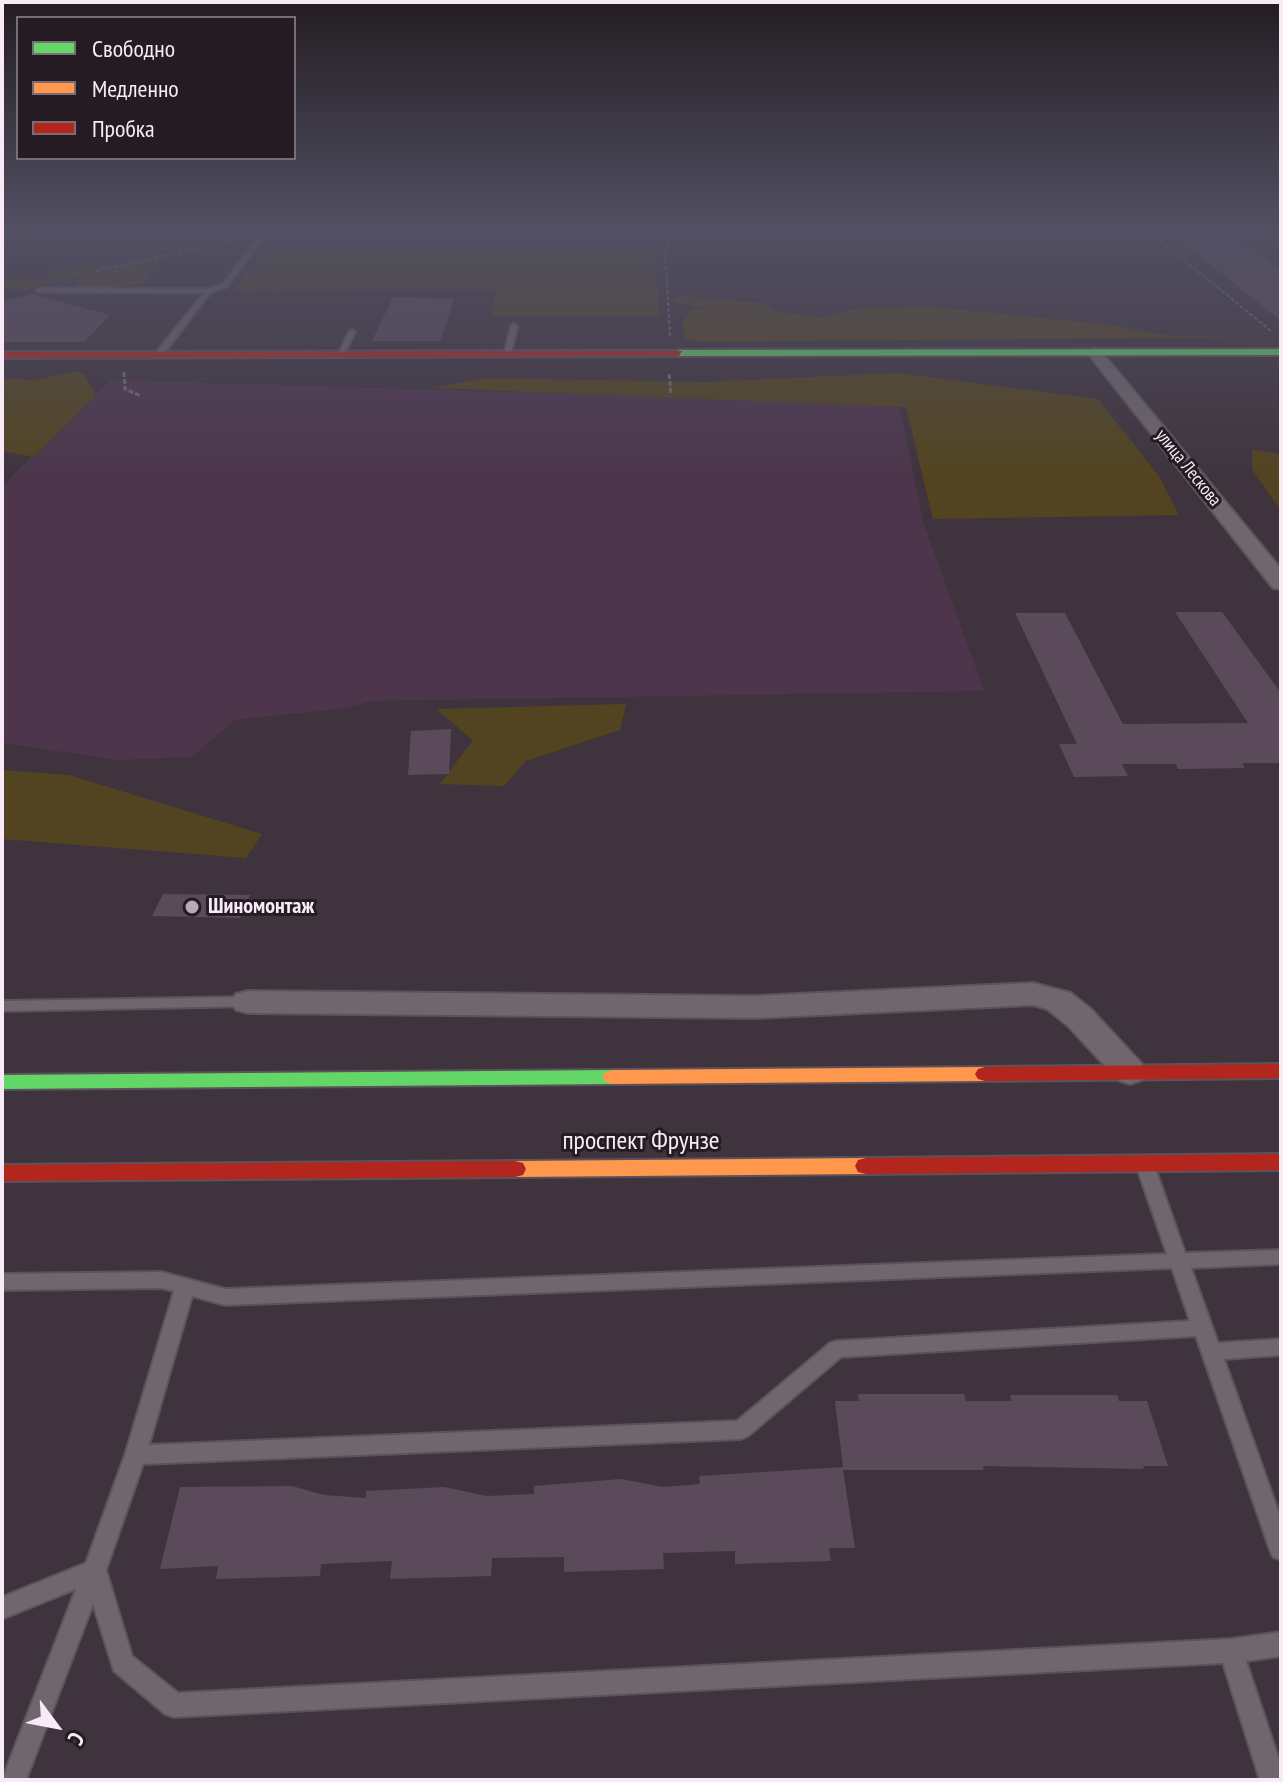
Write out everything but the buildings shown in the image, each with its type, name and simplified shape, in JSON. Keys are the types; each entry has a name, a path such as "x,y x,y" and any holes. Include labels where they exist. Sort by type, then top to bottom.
{"street":[{"path":"2,355 1095,353 1279,344"},
{"name":"улица Лескова","path":"1095,353 1281,583"},
{"path":"248,1002 755,1007 1033,994 1059,1001 1080,1018 1130,1072"},
{"path":"2,1082 1281,1071"},
{"name":"проспект Фрунзе","path":"2,1173 1281,1162"}],"lane":[{"path":"158,355 191,313"},
{"path":"507,354 514,326"},
{"path":"340,355 352,332"},
{"path":"2,1006 248,1002"},
{"path":"1145,1163 1281,1550"},
{"path":"2,1282 161,1280 225,1297 1281,1257"},
{"path":"13,1780 136,1455 185,1286"},
{"path":"136,1455 741,1430 837,1349 1203,1328"},
{"path":"1211,1352 1281,1347"},
{"path":"2,1608 95,1570"},
{"path":"95,1570 122,1663 174,1705 1231,1651 1281,1644"},
{"path":"1231,1651 1273,1780"}],"path":[{"path":"670,313 671,393"},
{"path":"1243,313 1279,344"},
{"path":"124,363 125,389 141,396"}],"shaded area":[{"path":"659,313 659,315 491,315"},
{"path":"689,313 787,313 823,318 841,313 995,313 1104,324 1164,335 1244,337 696,342 685,338 682,323"},
{"path":"77,371 85,376 96,395 34,457 2,451 2,378 34,380"},
{"path":"897,373 1098,399 1159,476 1179,515 933,519 906,407 431,388 484,378 705,382"},
{"path":"111,380 899,404 923,522 984,691 371,701 346,708 235,720 192,757 119,760 2,743 2,486"},
{"path":"1252,450 1281,454 1281,511 1252,469"},
{"path":"626,704 620,730 526,761 504,786 440,784 473,740 436,709"},
{"path":"2,770 69,775 262,834 246,858 2,839"}],"traffic: fast":[{"path":"679,353 1281,352"},
{"path":"2,1082 613,1077"}],"traffic: slow":[{"path":"613,1077 985,1074"},
{"path":"515,1169 866,1166"}],"traffic: jam":[{"path":"2,355 679,353"},
{"path":"985,1074 1281,1071"},
{"path":"866,1166 1281,1162"},
{"path":"2,1173 515,1169"}],"place":[{"name":"Шиномонтаж","path":"192,907"}]}
